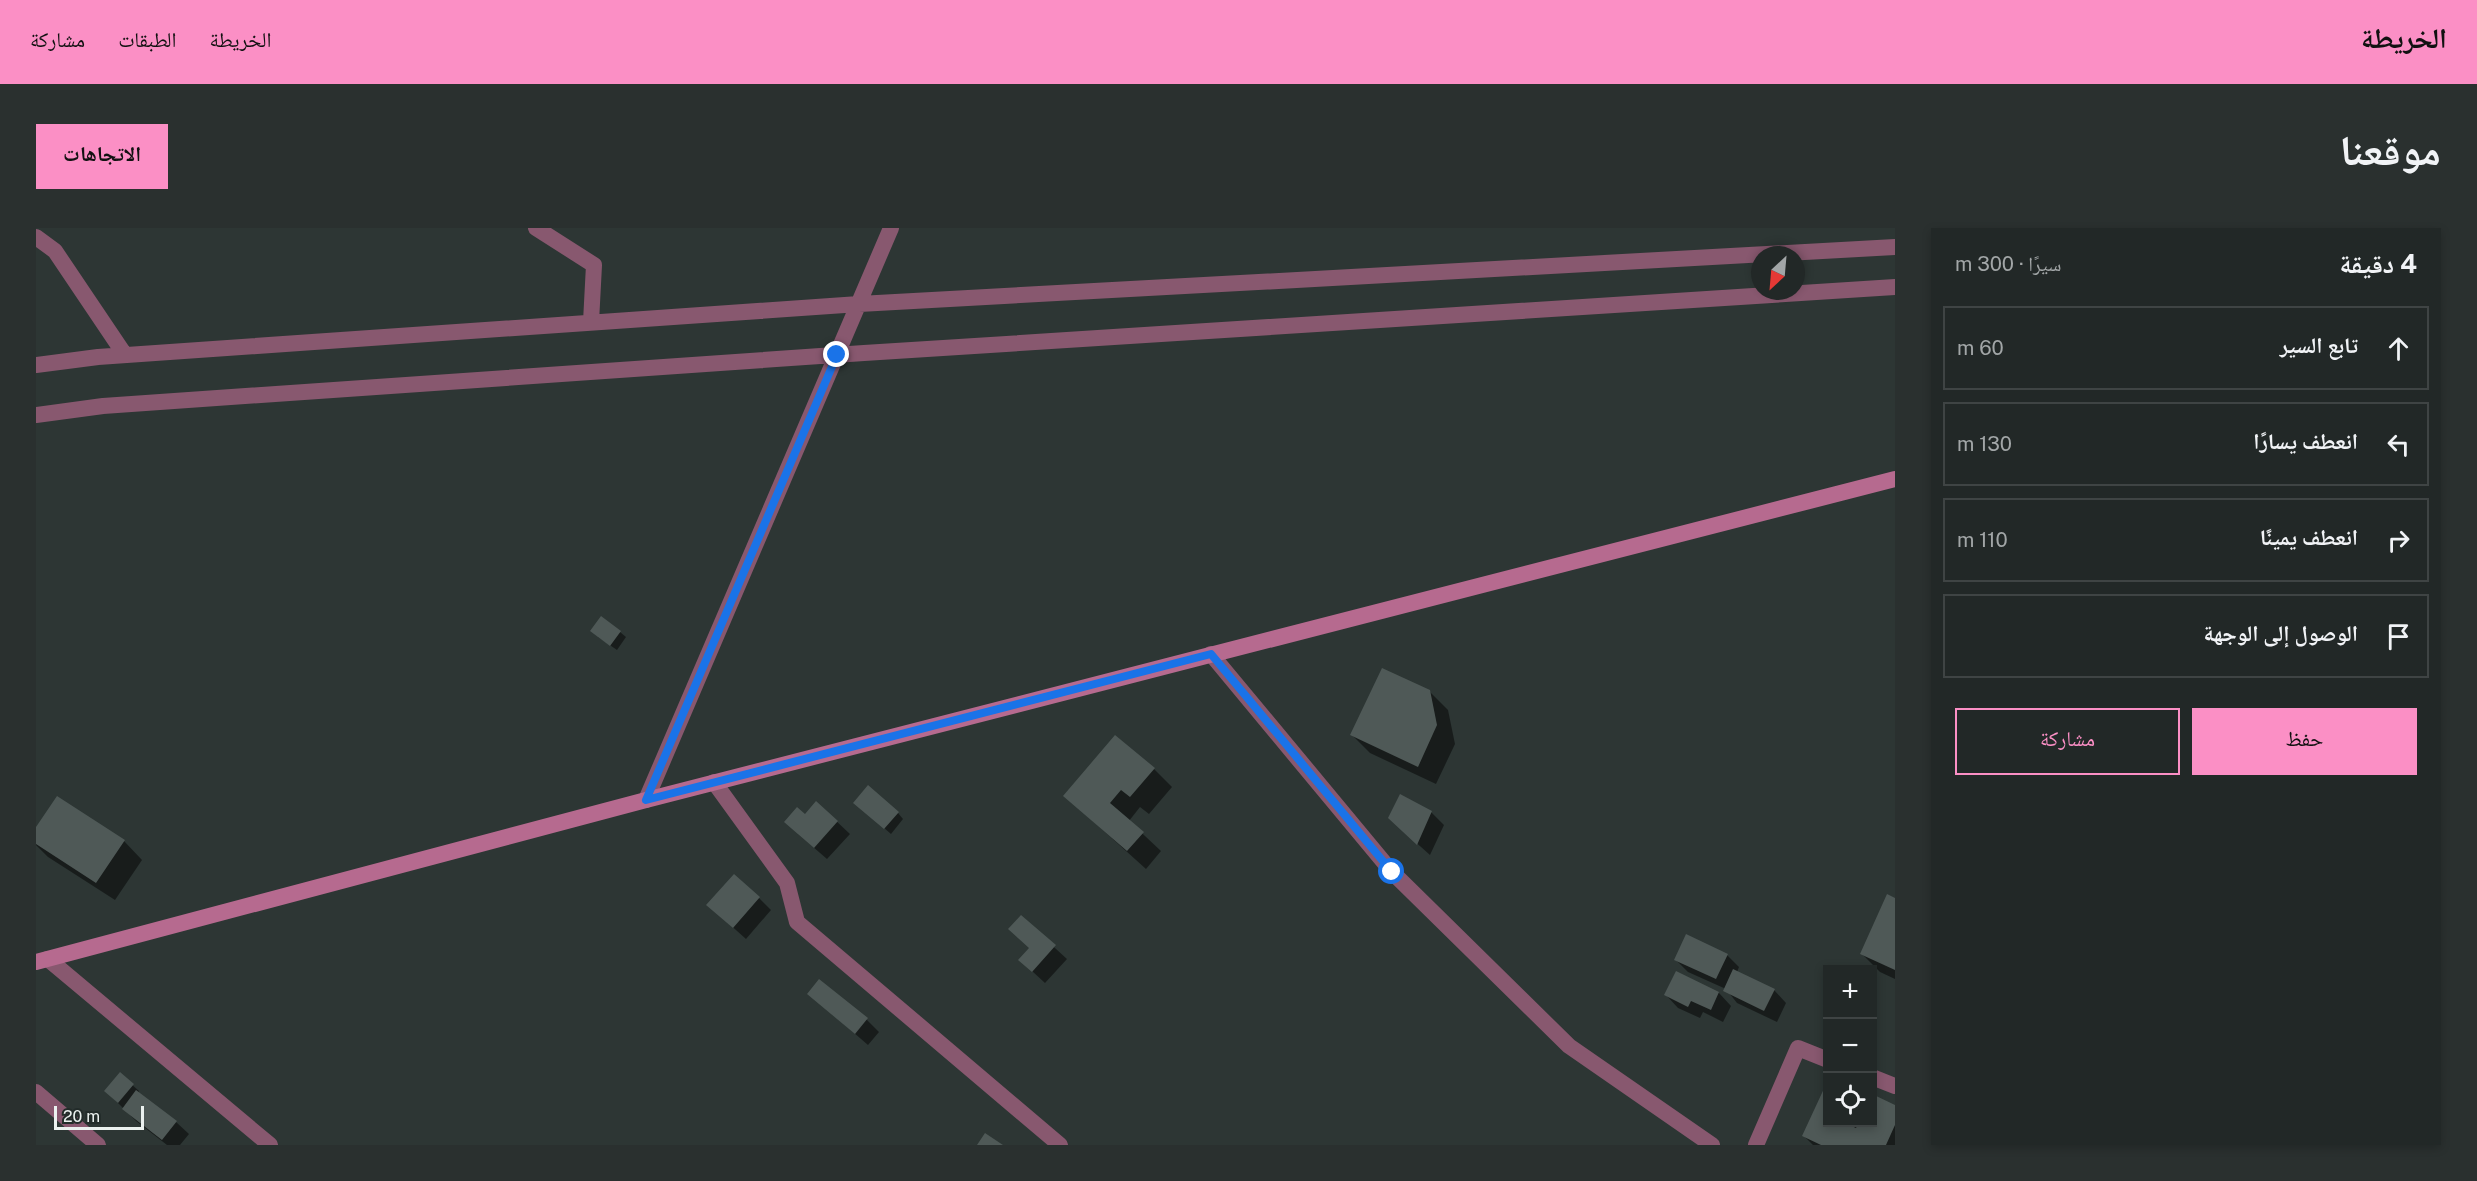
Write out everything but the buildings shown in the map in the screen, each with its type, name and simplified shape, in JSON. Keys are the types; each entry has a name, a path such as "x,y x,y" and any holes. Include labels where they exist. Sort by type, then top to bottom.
{"main road":[{"path":"42,961 714,782 1895,479"}],"street":[{"path":"536,228 594,265 591,322"},
{"path":"646,800 891,228"},
{"path":"36,237 55,251 125,355"},
{"path":"36,365 125,355 859,304 1895,247"},
{"path":"36,415 103,406 837,355 1895,287"},
{"path":"1211,654 1392,872 1569,1046 1712,1145"},
{"path":"714,782 787,883 797,922 1060,1145"},
{"path":"42,961 270,1145"},
{"path":"1756,1145 1798,1048 1823,1058"},
{"path":"1877,1079 1895,1086"},
{"path":"36,1092 98,1145"}],"route":[{"path":"837,355 646,800 1211,654 1392,872"}]}
